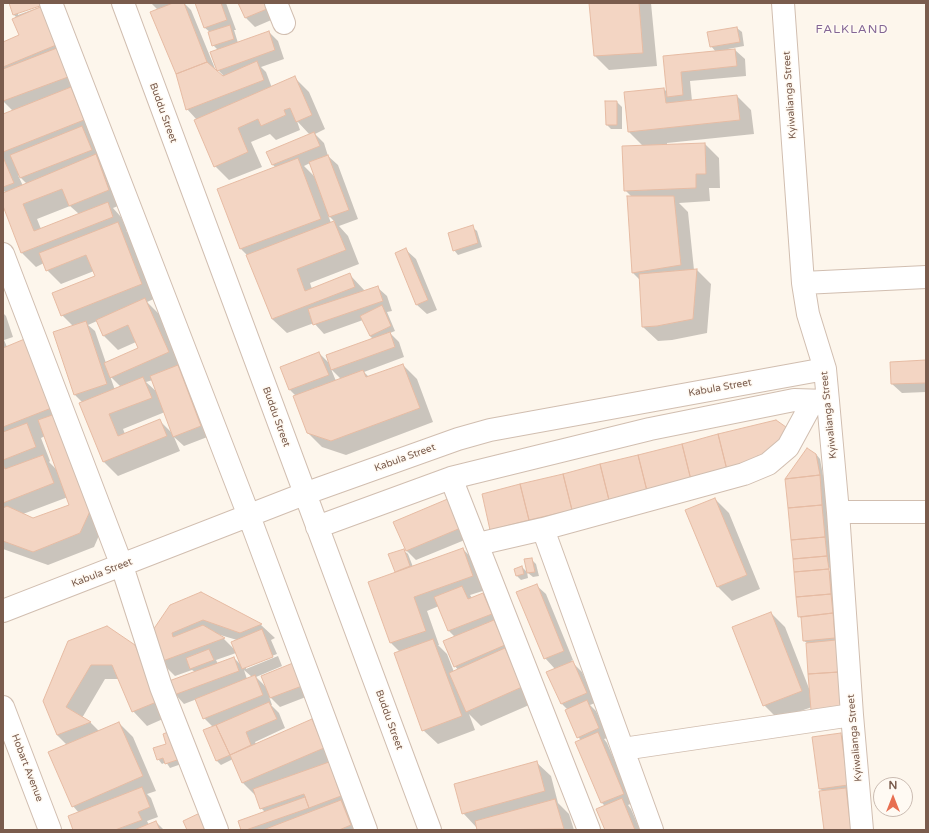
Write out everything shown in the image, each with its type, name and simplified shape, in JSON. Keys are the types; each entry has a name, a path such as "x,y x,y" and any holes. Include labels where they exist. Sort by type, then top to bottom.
{"street":[{"path":"51,3 249,516 366,830"},
{"name":"Buddu Street","path":"123,3 430,830"},
{"name":"Kyiwalianga Street","path":"783,3 803,283 808,314 825,369 821,401 838,512 852,715 862,830"},
{"path":"3,254 122,566 161,687 217,830"},
{"path":"803,283 926,277"},
{"name":"Kabula Street","path":"3,612 304,494 458,439 490,430 825,369"},
{"path":"317,527 451,478 650,429 794,400 821,401"},
{"path":"478,544 543,530 744,474 768,464 788,448 821,401"},
{"path":"451,478 589,830"},
{"path":"838,512 926,512"},
{"path":"543,530 652,830"},
{"name":"Hobart Avenue","path":"3,707 50,830"},
{"path":"623,749 852,715"}],"building":[{"path":"9,3 42,3 43,5 13,15"},
{"path":"173,3 184,3 207,62 176,74 150,12"},
{"path":"195,3 221,3 227,20 204,28"},
{"path":"238,3 265,3 267,9 245,18"},
{"path":"589,3 639,3 643,53 594,56"},
{"path":"45,5 61,43 3,67 3,42 19,35 12,19"},
{"path":"230,25 234,39 212,46 208,32"},
{"path":"737,27 740,42 710,47 707,32"},
{"path":"269,31 275,50 217,71 210,52"},
{"path":"57,48 68,77 3,101 3,69"},
{"path":"735,49 737,66 681,72 683,95 667,97 663,56"},
{"path":"257,61 264,80 186,110 176,74 207,62 223,76"},
{"path":"295,76 312,115 296,122 290,108 284,110 286,115 261,126 258,119 238,128 248,152 214,167 194,120"},
{"path":"71,87 84,120 3,152 3,114"},
{"path":"664,88 666,103 737,95 740,120 628,132 624,92"},
{"path":"605,101 617,101 617,125 606,125"},
{"path":"82,126 92,150 20,178 10,155"},
{"path":"314,132 320,146 272,165 266,152"},
{"path":"705,143 706,174 696,174 696,188 624,191 622,146"},
{"path":"96,154 109,190 69,206 62,189 23,204 34,231 108,202 113,217 21,253 3,206 3,193"},
{"path":"328,155 349,210 329,217 309,162"},
{"path":"3,157 14,183 3,187"},
{"path":"298,158 321,219 240,249 217,189"},
{"path":"627,196 674,196 681,265 632,273"},
{"path":"334,221 346,250 297,269 305,291 350,273 355,287 272,319 246,255"},
{"path":"118,222 142,284 61,316 52,293 95,276 86,255 46,271 39,253"},
{"path":"473,225 478,243 453,251 448,233"},
{"path":"406,248 428,300 416,305 395,253"},
{"path":"697,269 693,319 657,326 642,327 639,274"},
{"path":"378,286 383,301 313,325 308,309"},
{"path":"145,298 169,352 110,378 104,363 138,348 128,325 103,336 96,320"},
{"path":"382,305 391,326 370,336 360,316"},
{"path":"86,321 107,384 74,395 53,332"},
{"path":"390,332 395,347 331,370 326,355"},
{"path":"27,338 54,407 3,427 3,348"},
{"path":"319,352 329,375 289,390 280,367"},
{"path":"926,360 926,383 891,384 890,362"},
{"path":"403,364 420,408 331,441 307,433 293,396 363,370 366,377"},
{"path":"178,365 201,426 173,437 150,376"},
{"path":"143,377 152,398 109,414 118,436 160,419 167,436 103,462 79,403"},
{"path":"55,414 91,509 80,533 33,552 3,541 3,508 7,506 33,518 69,505 38,420"},
{"path":"776,420 793,432 774,457 757,456 759,465 727,470 718,434"},
{"path":"27,423 36,447 3,460 3,432"},
{"path":"718,434 727,470 691,480 682,444"},
{"path":"682,444 691,480 647,491 638,455"},
{"path":"807,448 816,454 820,475 785,479"},
{"path":"43,455 54,483 3,503 3,464 5,469"},
{"path":"638,455 647,491 609,500 600,464"},
{"path":"600,464 609,500 572,510 563,474"},
{"path":"563,474 572,510 529,520 520,484"},
{"path":"820,475 822,505 788,508 785,479"},
{"path":"520,484 529,520 490,530 482,494"},
{"path":"450,498 463,527 406,551 393,522"},
{"path":"715,498 747,575 717,587 685,510"},
{"path":"822,505 825,537 791,540 788,508"},
{"path":"825,537 827,556 793,559 791,540"},
{"path":"463,548 473,576 414,597 426,631 390,643 368,582"},
{"path":"404,549 410,566 395,572 388,554"},
{"path":"827,556 829,569 794,572 793,559"},
{"path":"532,558 535,572 527,573 524,559"},
{"path":"522,566 524,574 516,576 514,569"},
{"path":"829,569 831,594 796,597 794,572"},
{"path":"537,584 564,651 544,659 516,592"},
{"path":"462,586 468,599 483,593 492,614 448,631 434,597"},
{"path":"201,592 262,624 240,633 203,620 172,633 173,637 203,625 225,638 160,662 151,633 170,605"},
{"path":"831,594 833,613 798,617 796,597"},
{"path":"771,612 802,691 763,706 732,627"},
{"path":"833,613 835,638 803,641 801,617"},
{"path":"494,620 505,645 454,667 443,641"},
{"path":"107,626 135,645 159,701 132,712 112,665 91,665 66,707 91,722 57,735 43,701 68,641"},
{"path":"262,629 273,657 242,669 231,642"},
{"path":"433,639 462,716 422,731 394,653"},
{"path":"836,640 839,672 808,674 806,643"},
{"path":"505,648 522,687 466,712 449,673"},
{"path":"209,649 214,660 190,669 186,658"},
{"path":"234,657 239,671 174,695 169,681"},
{"path":"573,661 587,693 561,704 546,672"},
{"path":"293,663 302,686 270,698 261,676"},
{"path":"839,672 841,708 811,710 808,674"},
{"path":"255,675 263,695 203,719 195,699"},
{"path":"587,700 599,728 577,738 565,710"},
{"path":"269,702 277,719 246,732 251,745 230,755 216,725"},
{"path":"312,719 324,748 242,783 230,755"},
{"path":"119,722 143,776 72,807 48,752"},
{"path":"216,725 230,755 216,761 203,730"},
{"path":"173,730 183,758 165,764 163,758 157,760 153,748 166,744 163,734"},
{"path":"598,732 624,794 601,803 575,742"},
{"path":"841,733 848,785 819,789 812,737"},
{"path":"537,761 545,791 462,814 454,784"},
{"path":"329,762 341,796 309,808 304,794 260,809 253,789"},
{"path":"142,787 150,807 138,812 142,820 115,830 73,830 68,816"},
{"path":"846,788 851,830 824,830 819,791"},
{"path":"305,797 309,808 246,830 241,830 238,821"},
{"path":"622,798 635,830 605,830 596,809"},
{"path":"555,799 564,829 477,830 475,821"},
{"path":"341,800 351,825 339,830 263,830"},
{"path":"202,812 208,827 202,830 187,830 183,821"},
{"path":"156,821 160,830 134,830"}],"district":[{"name":"FALKLAND","path":"852,30"}]}
